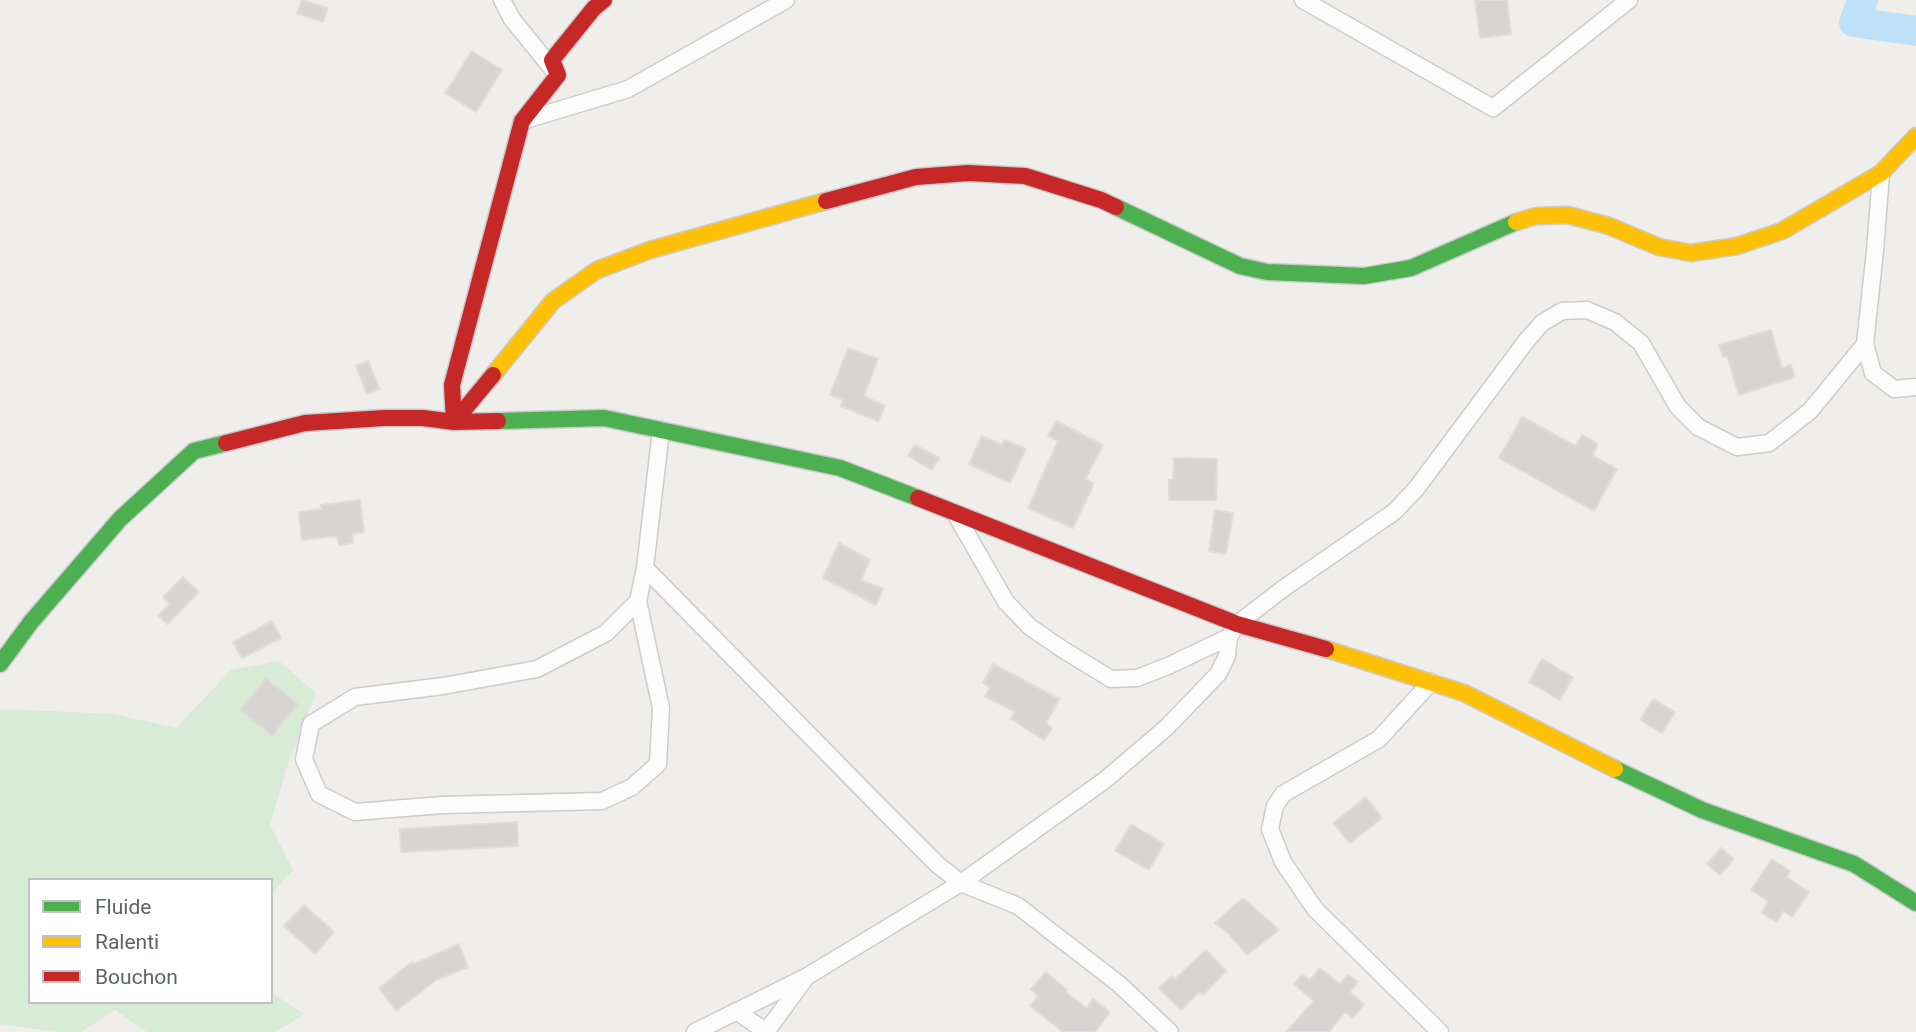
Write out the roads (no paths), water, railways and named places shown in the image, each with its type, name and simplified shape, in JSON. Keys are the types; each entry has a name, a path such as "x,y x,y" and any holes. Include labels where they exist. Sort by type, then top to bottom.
{"main road":[{"path":"454,422 452,385 522,121 558,75 552,60 604,0"},
{"path":"454,422 553,301 597,270 650,250 916,177 968,173 1025,176 1101,200 1240,265 1267,272 1364,276 1411,268 1515,222 1536,216 1568,215 1609,226 1659,247 1691,253 1737,246 1782,231 1881,173 1916,136"},
{"path":"0,664 31,622 120,519 194,451 305,423 384,418 423,418 454,422 604,418 841,468 1233,631 1332,650 1464,693 1554,740 1702,810 1854,864 1916,903"}],"street":[{"path":"502,0 512,19 558,75"},
{"path":"522,121 628,89 786,0"},
{"path":"1303,0 1493,108 1629,0"},
{"path":"1881,173 1865,344 1873,373 1894,389 1916,387"},
{"path":"956,515 1006,603 1030,627 1111,679 1137,678 1168,666 1233,631 1284,587 1394,512 1416,489 1527,340 1542,323 1562,311 1587,310 1615,322 1641,343 1678,407 1698,427 1737,447 1769,443 1810,411 1865,344"},
{"path":"638,601 606,633 537,669 443,686 355,697 311,724 304,759 319,794 355,812 442,805 602,800 632,788 658,764 661,708 638,601 645,568 661,430"},
{"path":"645,568 938,865 961,883 1018,906 1119,984 1170,1032"},
{"path":"695,1032 806,977 961,883 1105,780 1167,727 1218,674 1227,656 1233,631"},
{"path":"1431,682 1379,738 1283,794 1275,806 1270,828 1283,862 1315,909 1440,1032"},
{"path":"736,1011 766,1032 806,977"}],"waterway":[{"path":"1863,0 1854,22 1916,31"}]}
